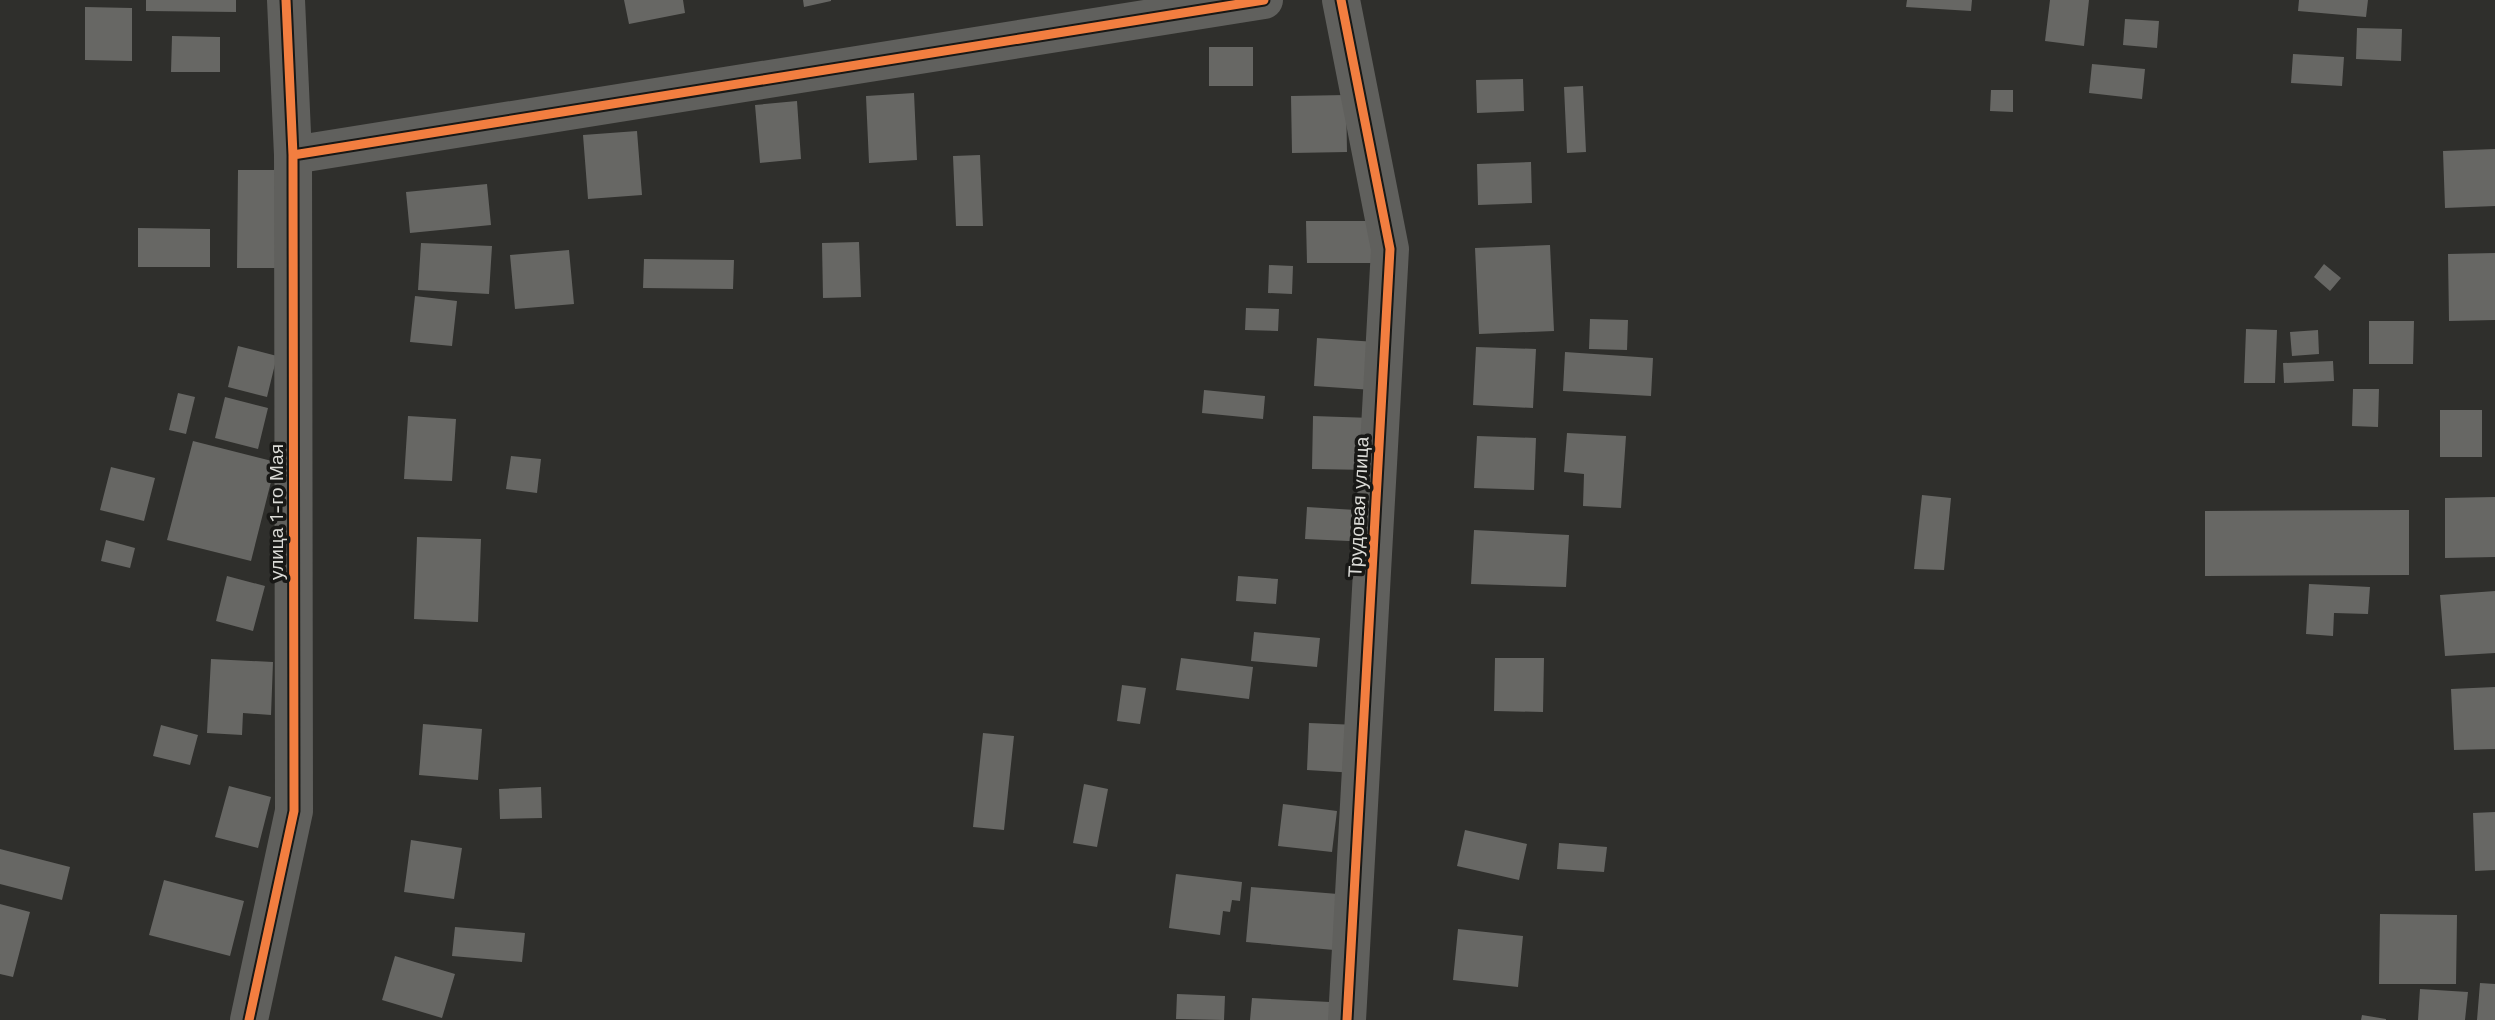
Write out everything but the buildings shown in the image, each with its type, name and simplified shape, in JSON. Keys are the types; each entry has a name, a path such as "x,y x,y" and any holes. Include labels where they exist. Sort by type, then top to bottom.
{"street":[{"name":"улица 1-го Мая","path":"249,1020 295,811 293,155 286,0"},
{"path":"293,155 1264,0"},
{"name":"Трудовая улица","path":"1341,0 1390,249 1347,1020"}],"cycle path":[{"path":"249,1020 294,811 293,155 286,0"},
{"path":"293,155 1264,0"},
{"path":"1341,0 1390,249 1347,1020"}]}
